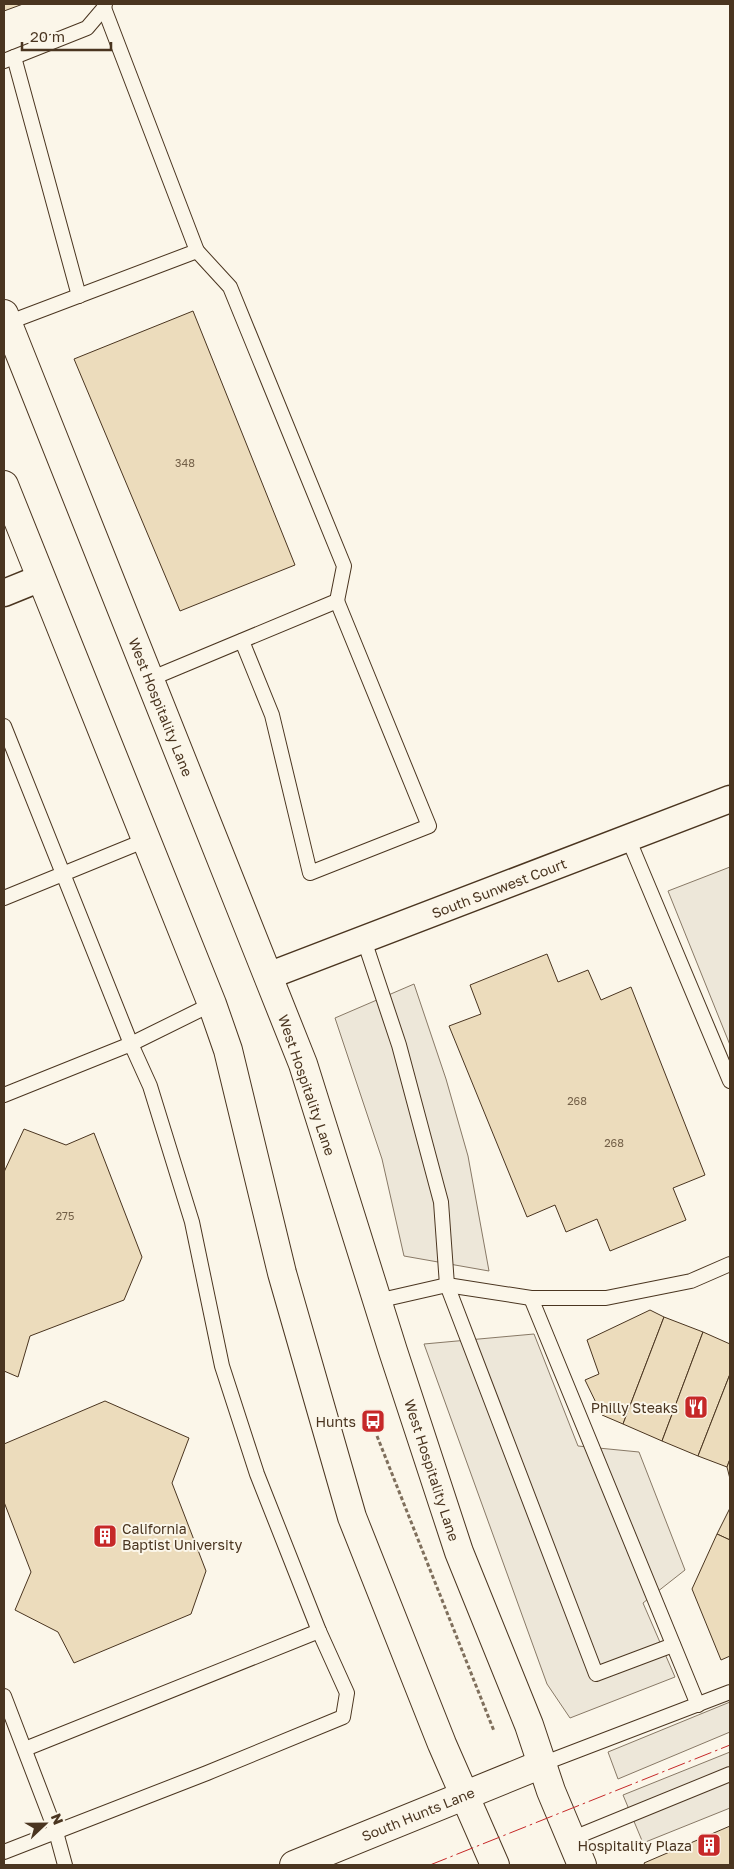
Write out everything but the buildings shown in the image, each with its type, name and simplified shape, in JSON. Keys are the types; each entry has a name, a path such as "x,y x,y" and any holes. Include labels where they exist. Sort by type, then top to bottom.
{"main road":[{"name":"West Hospitality Lane","path":"6,319 303,1064 377,1301 459,1552 529,1725 542,1764 582,1865"},
{"path":"4,485 212,1004 236,1077 282,1273 352,1517 440,1740 495,1865"},
{"name":"South Hunts Lane","path":"294,1865 542,1764"}],"street":[{"path":"4,593 41,578"},
{"name":"South Sunwest Court","path":"268,976 730,799"}],"lane":[{"path":"79,296 9,59 87,28 105,6"},
{"path":"105,6 197,251 230,287 344,566 337,601 429,826 310,873 272,715 242,641"},
{"path":"6,319 79,296 197,251"},
{"path":"150,679 337,601"},
{"path":"4,726 62,875 150,1086 192,1222 222,1366 257,1474 319,1632 347,1693 343,1717 207,1774 4,1852"},
{"path":"628,838 730,1081"},
{"path":"4,898 146,840"},
{"path":"364,940 399,1045 441,1202 447,1285 596,1674 673,1644"},
{"path":"4,1095 131,1044 212,1004"},
{"path":"377,1301 447,1285 531,1298 606,1298 691,1281 730,1264"},
{"path":"531,1298 698,1705"},
{"path":"25,1749 319,1632"},
{"path":"542,1764 730,1692"},
{"path":"4,1696 56,1832 66,1865"},
{"path":"571,1839 730,1774"}],"path":[{"path":"377,1436 494,1731"}],"shaded area":[{"path":"730,867 730,1045 668,891"},
{"path":"414,984 446,1079 468,1156 489,1271 404,1256 382,1159 335,1018"},
{"path":"534,1334 578,1446 639,1452 685,1570 643,1603 675,1677 570,1718 547,1684 424,1344"},
{"path":"730,1702 730,1732 618,1779 608,1752"},
{"path":"730,1752 730,1808 643,1843 623,1795"}],"power":[{"path":"430,1865 730,1745"}],"place":[{"name":"Philly Steaks","path":"696,1407"},
{"name":"Hunts","path":"373,1421"},
{"name":"California Baptist University","path":"105,1536"},
{"name":"Hospitality Plaza","path":"709,1845"}]}
